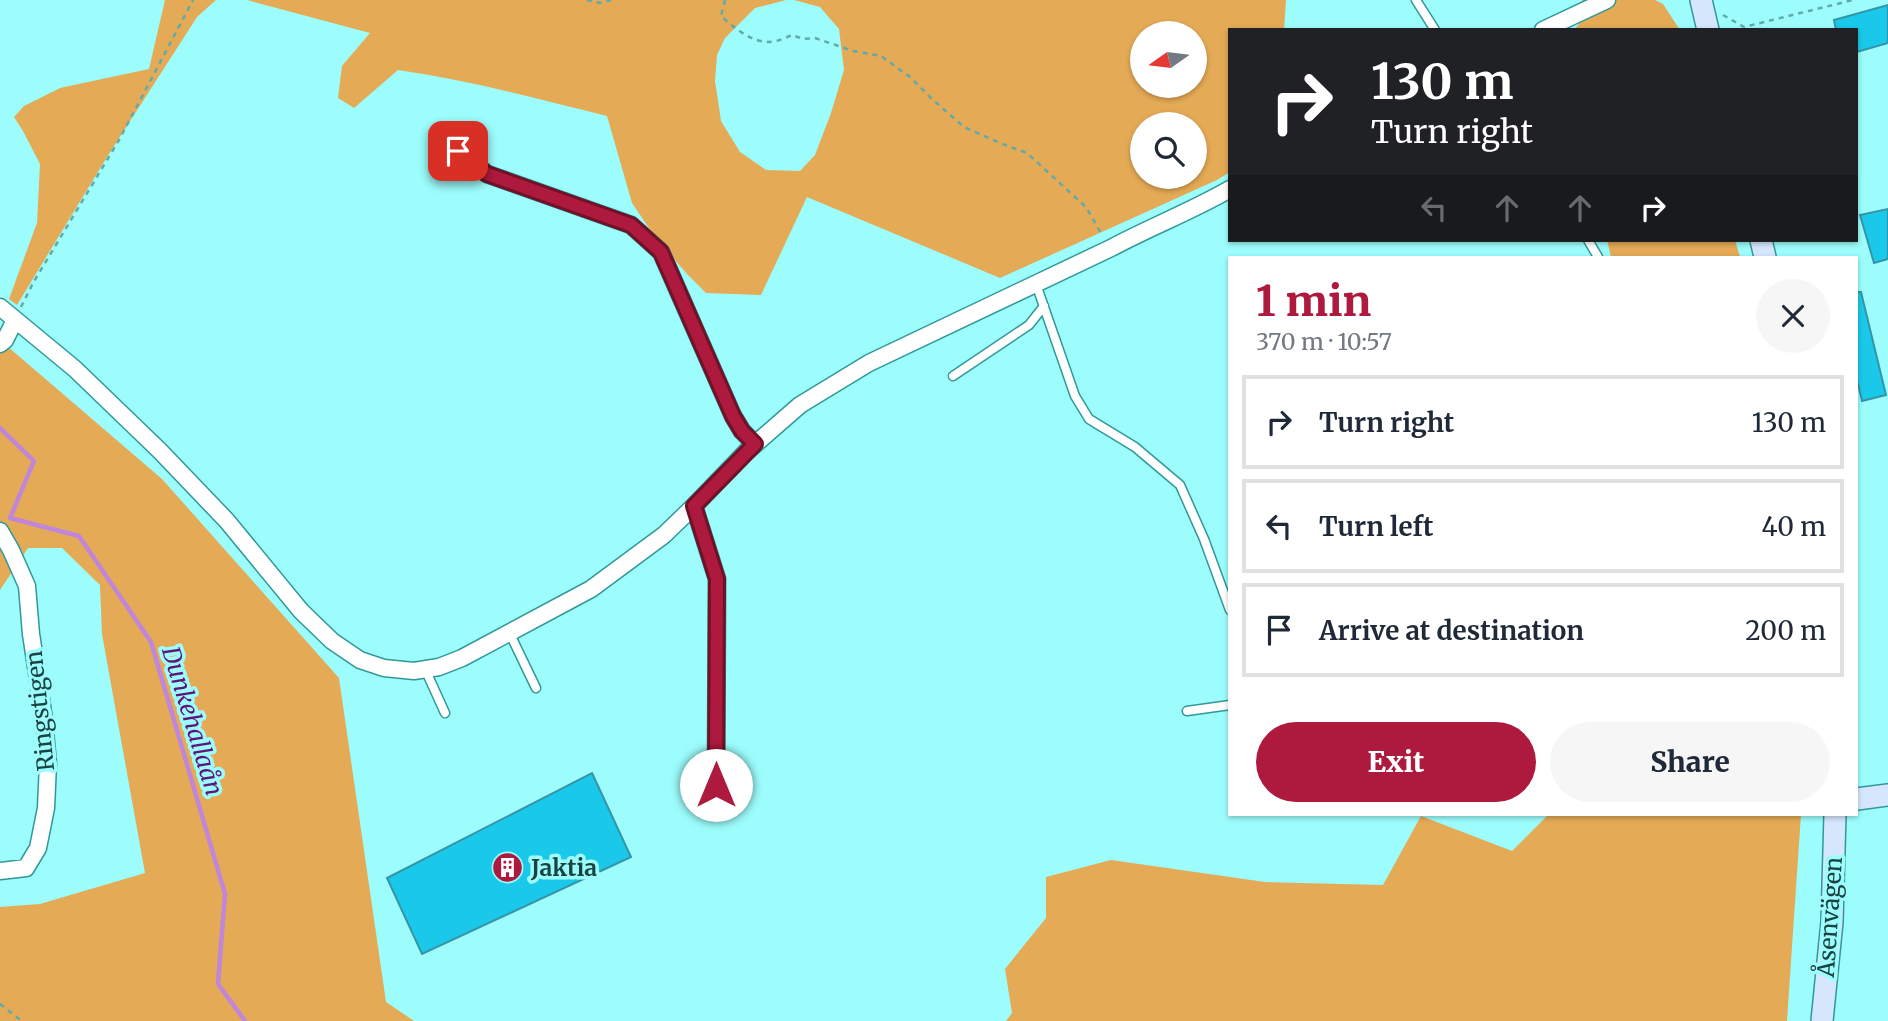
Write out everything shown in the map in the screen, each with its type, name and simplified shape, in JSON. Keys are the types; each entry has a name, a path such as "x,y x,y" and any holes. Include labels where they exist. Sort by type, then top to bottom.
{"street":[{"path":"1547,28 1607,0"},
{"path":"458,151 487,174 631,225 661,252 733,416 742,431 755,444"},
{"path":"0,307 75,369 160,451 226,522 301,611 332,641 360,660 384,668 414,671 439,667 462,659 591,589 664,535 755,444 800,405 869,363 1141,232 1199,207 1228,189"},
{"path":"0,344 5,340 15,320"},
{"path":"694,506 717,579 716,785"},
{"name":"Ringstigen","path":"0,531 27,586 48,764 46,808 38,848 26,868 0,871"},
{"path":"1858,799 1888,795"},
{"name":"Åsenvägen","path":"1822,1021 1832,922 1835,816"}],"lane":[{"path":"1416,0 1434,28"},
{"path":"1035,283 1075,396 1089,419 1135,447 1180,485 1204,538 1228,604"},
{"path":"953,376 1029,325 1044,306"},
{"path":"510,634 536,688"},
{"path":"425,669 445,713"},
{"path":"1187,711 1228,705"}],"path":[{"path":"15,320 33,283 119,140 193,0"},
{"path":"587,0 600,3 611,0"},
{"path":"725,0 721,16 738,32 758,40 779,41 792,35 803,39 816,38 853,51 881,56 910,77 964,127 1027,153 1086,207 1111,248"},
{"path":"1705,16 1719,12 1744,27 1853,0"},
{"path":"0,1004 22,1021"}],"shaded area":[{"path":"165,0 216,0 197,17 107,157 17,305 9,299 37,223 40,164 14,117 24,106 60,88 149,69"},
{"path":"247,0 786,0 755,8 725,38 717,55 715,81 721,121 740,152 766,170 800,171 815,155 844,70 839,29 820,7 794,0 1286,0 1284,28 1228,28 1228,173 1207,185 1207,112 1130,112 1130,189 1197,189 1000,278 807,197 761,295 706,293 655,237 632,203 607,116 477,84 398,70 354,108 338,98 342,66 370,33"},
{"path":"1582,0 1655,0 1663,4 1679,28 1576,28 1582,20"},
{"path":"1607,242 1736,242 1740,256 1611,256"},
{"path":"0,340 162,479 339,678 386,1002 414,1021 0,1021 0,907 40,904 145,873 102,634 100,585 62,548 28,548 0,590"},
{"path":"1421,816 1512,851 1547,816 1801,816 1787,1021 1006,1021 1012,1013 1005,969 1046,918 1046,877 1111,860 1265,882 1383,885"}],"building":[{"path":"1888,5 1888,43 1858,52 1858,28 1836,28 1834,20"},
{"path":"1888,209 1888,259 1874,263 1860,215"},
{"path":"1858,292 1861,292 1886,395 1862,401 1858,384"},
{"name":"Jaktia","path":"592,773 631,857 422,954 387,878"}],"waterway":[{"name":"Dunkehallaån","path":"0,428 34,461 10,518 79,536 151,642 225,894 218,984 245,1021"}],"place":[{"name":"Jaktia","path":"508,868"}],"route":[{"path":"458,151 487,174 631,225 661,252 733,416 742,431 755,444 694,506 717,579 716,785"}]}
